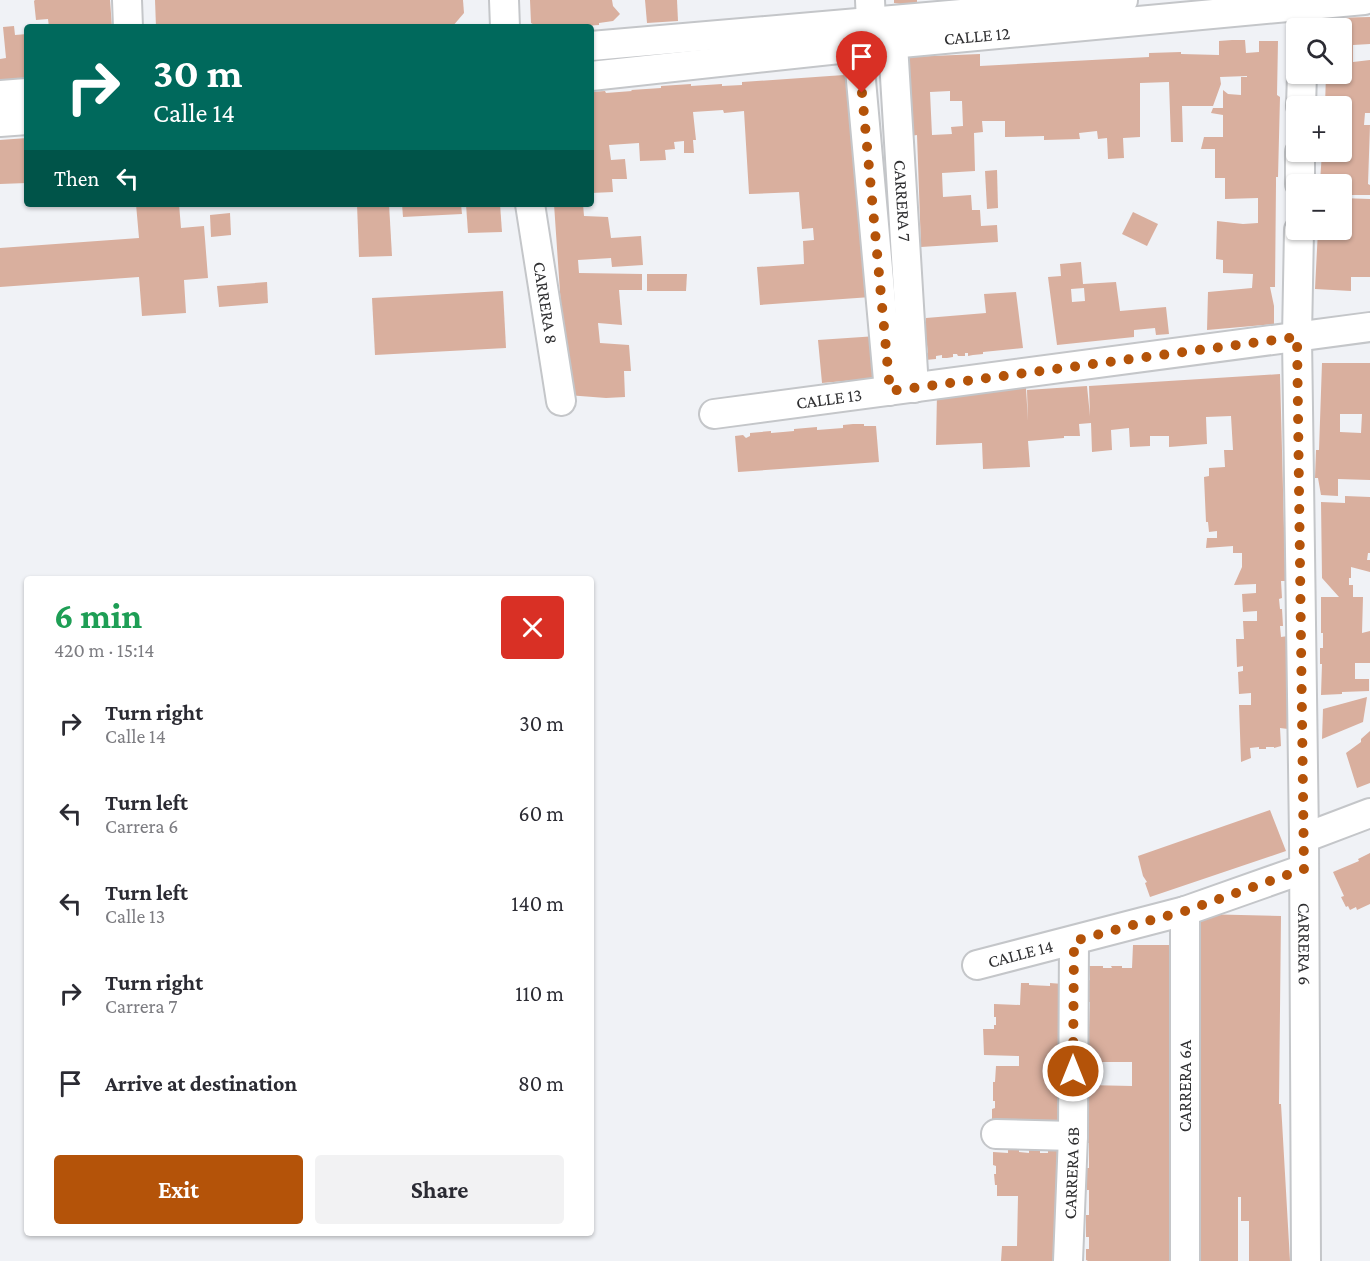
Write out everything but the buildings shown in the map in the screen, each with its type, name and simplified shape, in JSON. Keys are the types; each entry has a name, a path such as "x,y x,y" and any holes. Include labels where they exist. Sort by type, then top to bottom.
{"street":[{"path":"127,0 128,24"},
{"path":"504,0 506,24"},
{"name":"CALLE 12","path":"594,46 871,11 1123,0"},
{"name":"CALLE 12","path":"594,76 858,47 1304,11 1364,0"},
{"path":"871,11 893,44"},
{"path":"858,47 871,11"},
{"name":"CARRERA 7","path":"893,44 902,390"},
{"name":"CARRERA 7","path":"858,47 902,390"},
{"path":"0,95 24,93"},
{"path":"0,122 24,120"},
{"name":"CARRERA 8","path":"530,207 561,401"},
{"name":"CARRERA 6","path":"1299,240 1297,337 1304,838 1306,1261"},
{"name":"CALLE 13","path":"714,414 1370,327"},
{"path":"1304,838 1370,813"},
{"name":"CALLE 14","path":"977,965 1185,911 1304,869"},
{"name":"CARRERA 6A","path":"1185,911 1185,1261"},
{"name":"CARRERA 6B","path":"1068,1261 1073,1136 1074,941"},
{"path":"996,1134 1073,1136"}],"route":[{"path":"862,93 890,391 1297,337 1304,869 1185,911 1074,941 1073,1071"}]}
